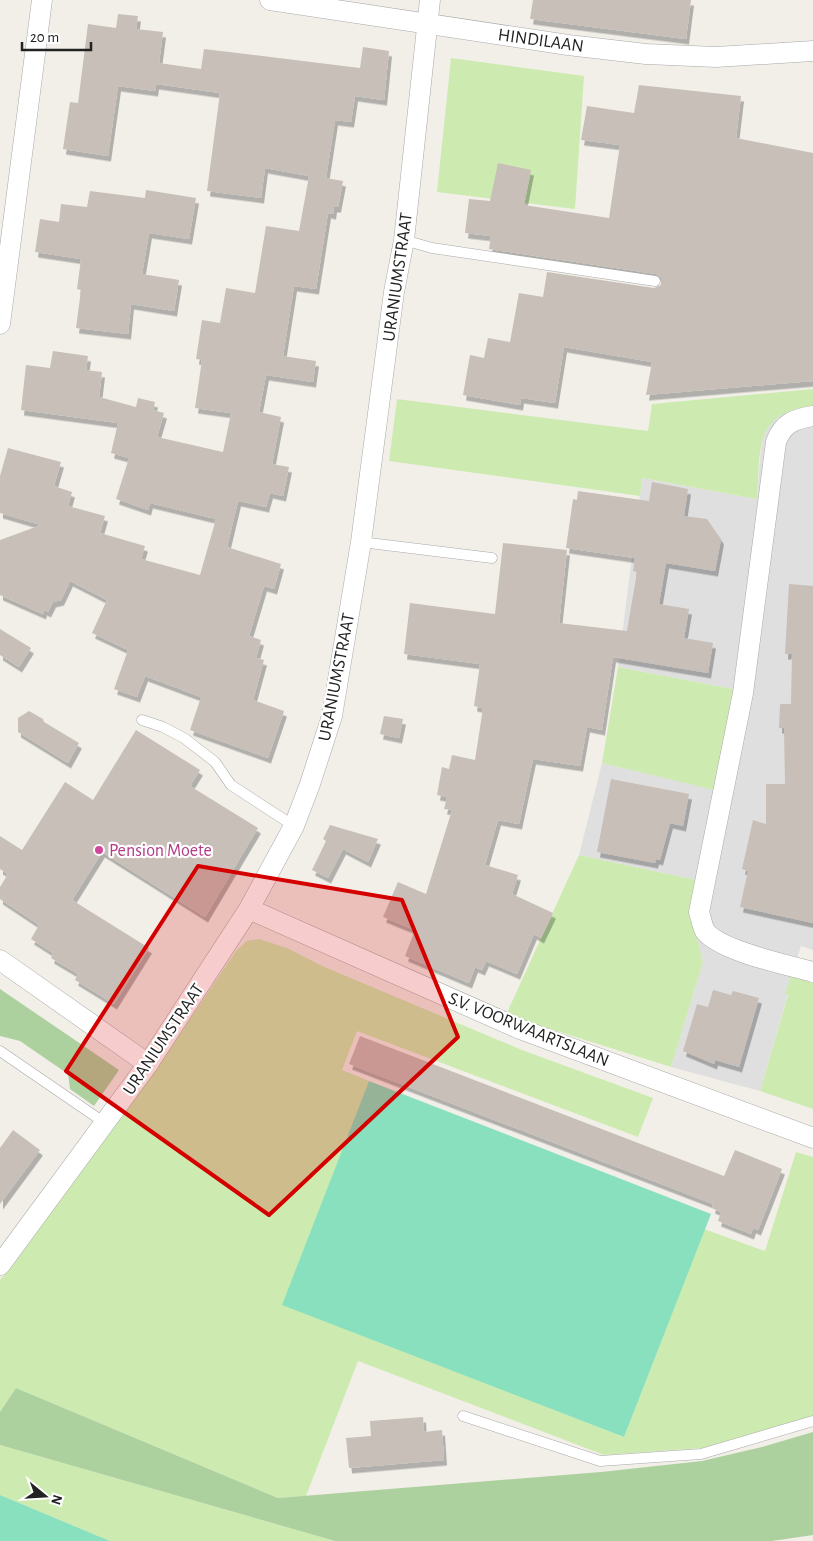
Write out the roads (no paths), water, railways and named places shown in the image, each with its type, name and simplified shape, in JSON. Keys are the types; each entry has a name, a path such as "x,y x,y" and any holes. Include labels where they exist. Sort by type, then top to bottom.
{"street":[{"path":"0,324 42,0"},
{"name":"HINDILAAN","path":"270,0 568,45 646,54 716,58 813,51"},
{"name":"URANIUMSTRAAT","path":"0,1265 148,1064 249,909 294,826 332,716 361,542 394,292 404,240 430,0"},
{"path":"813,416 798,418 781,430 776,442 743,693 699,912 705,931 716,940 749,954 813,972"},
{"name":"S.V. VOORWAARTSLAAN","path":"249,909 520,1029 813,1138"},
{"path":"0,960 148,1064"}],"lane":[{"path":"404,240 432,248 655,281"},
{"path":"361,542 492,558"},
{"path":"142,720 163,727 184,738 214,762 231,785 294,826"},
{"path":"0,1051 106,1123"},
{"path":"464,1416 600,1461 702,1454 813,1421"}],"place":[{"name":"Pension Moete","path":"99,850"}]}
